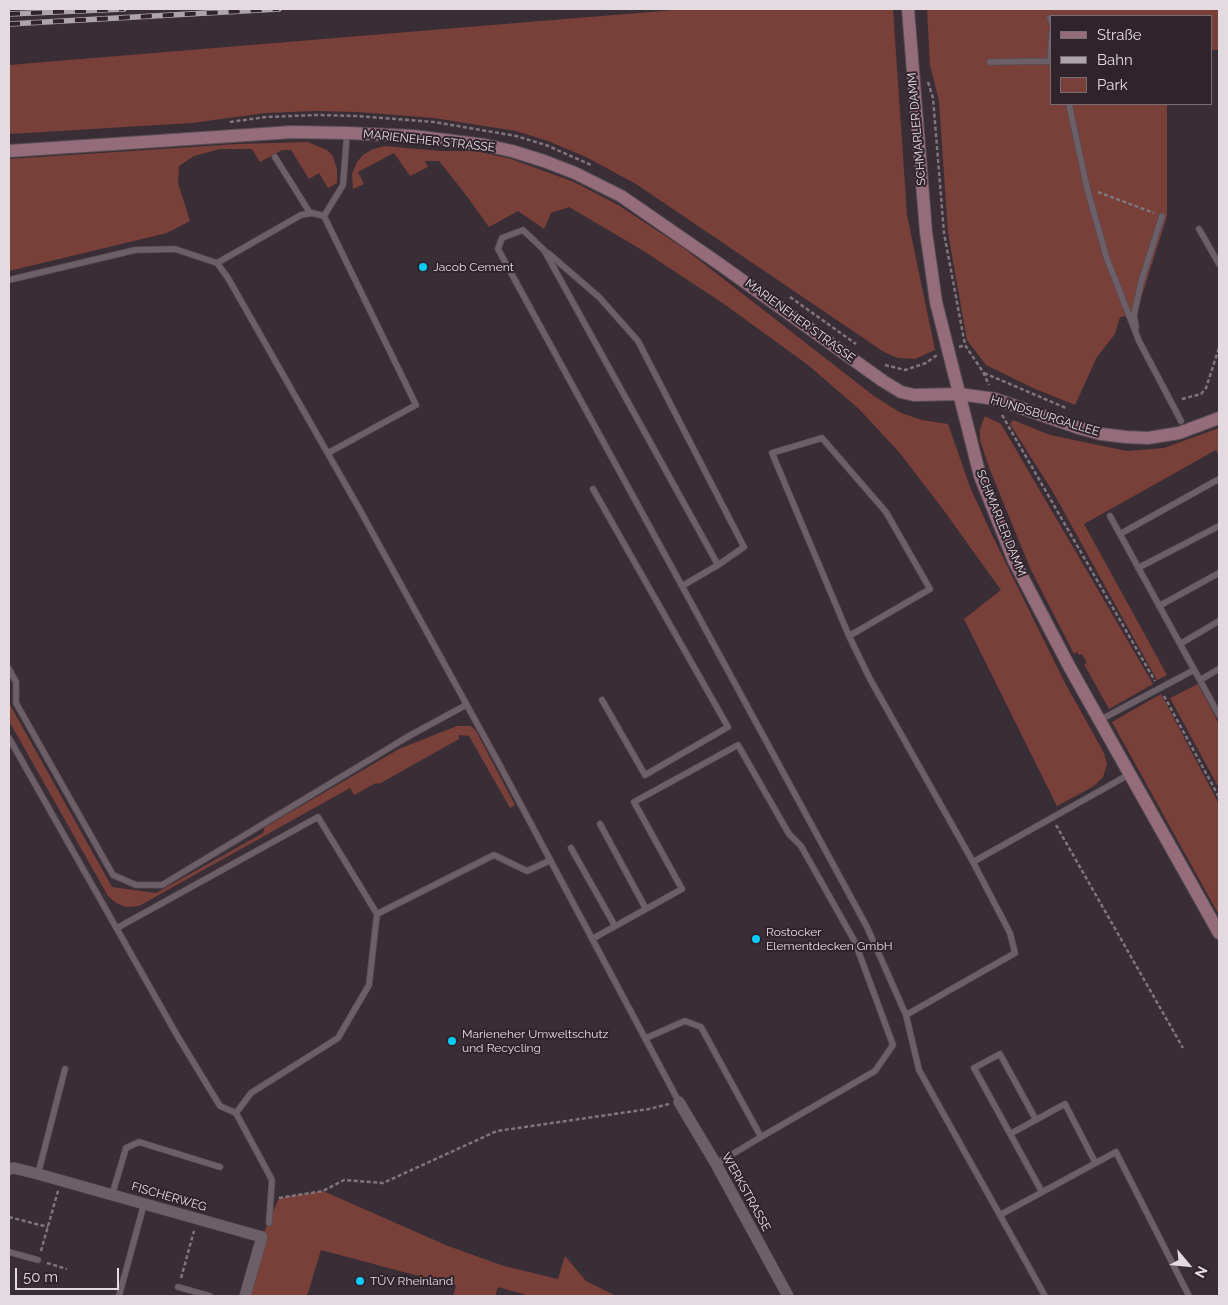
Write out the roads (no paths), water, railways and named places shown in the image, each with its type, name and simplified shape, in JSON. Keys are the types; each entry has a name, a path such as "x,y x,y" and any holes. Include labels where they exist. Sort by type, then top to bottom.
{"street":[{"name":"SCHMARLER DAMM","path":"908,9 926,232 936,302 980,476 1014,561 1069,666 1219,933"},
{"name":"MARIENEHER STRASSE","path":"9,152 292,132 413,136 485,145 512,151 575,173 621,196 901,392 914,395 958,394"},
{"name":"HUNDSBURGALLEE","path":"958,394 995,399 1079,428 1101,434 1126,437 1148,438 1179,433 1219,418"},
{"name":"WERKSTRASSE","path":"679,1102 716,1164 788,1296"},
{"name":"FISCHERWEG","path":"9,1169 14,1168 61,1180 262,1237 246,1296"}],"lane":[{"path":"990,62 1050,62"},
{"path":"1069,105 1087,188 1106,256 1139,341 1181,421"},
{"path":"324,216 343,185 347,133"},
{"path":"275,157 310,213"},
{"path":"217,263 301,215 310,213 324,216"},
{"path":"324,216 416,405 328,454"},
{"path":"1139,341 1134,315 1141,282 1162,216"},
{"path":"1199,229 1219,264"},
{"path":"682,586 744,547 638,341 600,296 544,250 523,230 502,238 498,249 867,927 906,1014 919,1070 1045,1296"},
{"path":"9,280 135,250 174,249 217,263 228,278 328,454 466,705 679,1102"},
{"path":"544,250 718,565"},
{"path":"849,636 930,590 886,512 822,438 772,453 849,636 870,679 973,862 1010,932 1015,953 906,1014"},
{"path":"1120,534 1219,479"},
{"path":"593,489 728,727 645,775 602,700"},
{"path":"1110,516 1219,713"},
{"path":"1138,568 1219,526"},
{"path":"1159,606 1219,573"},
{"path":"1180,644 1219,621"},
{"path":"9,669 16,682 16,703 113,875 136,885 162,885 409,736 466,705"},
{"path":"1200,680 1219,669"},
{"path":"1100,720 1194,670"},
{"path":"9,738 178,1037 220,1106 236,1112 272,1180 268,1223"},
{"path":"592,939 682,889 634,802 738,745 788,834 801,846 855,942 892,1046 875,1071 716,1164"},
{"path":"973,862 1130,774"},
{"path":"117,928 318,817 377,914 369,985 338,1038 251,1093 236,1112"},
{"path":"600,824 646,909"},
{"path":"571,848 615,926"},
{"path":"377,914 494,855 527,871 550,861"},
{"path":"646,1038 684,1021 701,1027 761,1137"},
{"path":"1036,1120 1000,1054 974,1068 1042,1192"},
{"path":"38,1174 65,1069"},
{"path":"1010,1134 1065,1104 1095,1162"},
{"path":"112,1195 126,1148 139,1142 220,1166"},
{"path":"1000,1215 1116,1152 1189,1296"},
{"path":"119,1296 144,1204"},
{"path":"9,1252 38,1260"},
{"path":"178,1288 210,1296"}],"railway":[{"path":"9,14 124,9"},
{"path":"9,24 279,9"}],"place":[{"name":"Jacob Cement","path":"423,267"},
{"name":"Rostocker Elementdecken GmbH","path":"756,939"},
{"name":"Marieneher Umweltschutz und Recycling","path":"452,1041"},
{"name":"TÜV Rheinland","path":"360,1281"}]}
